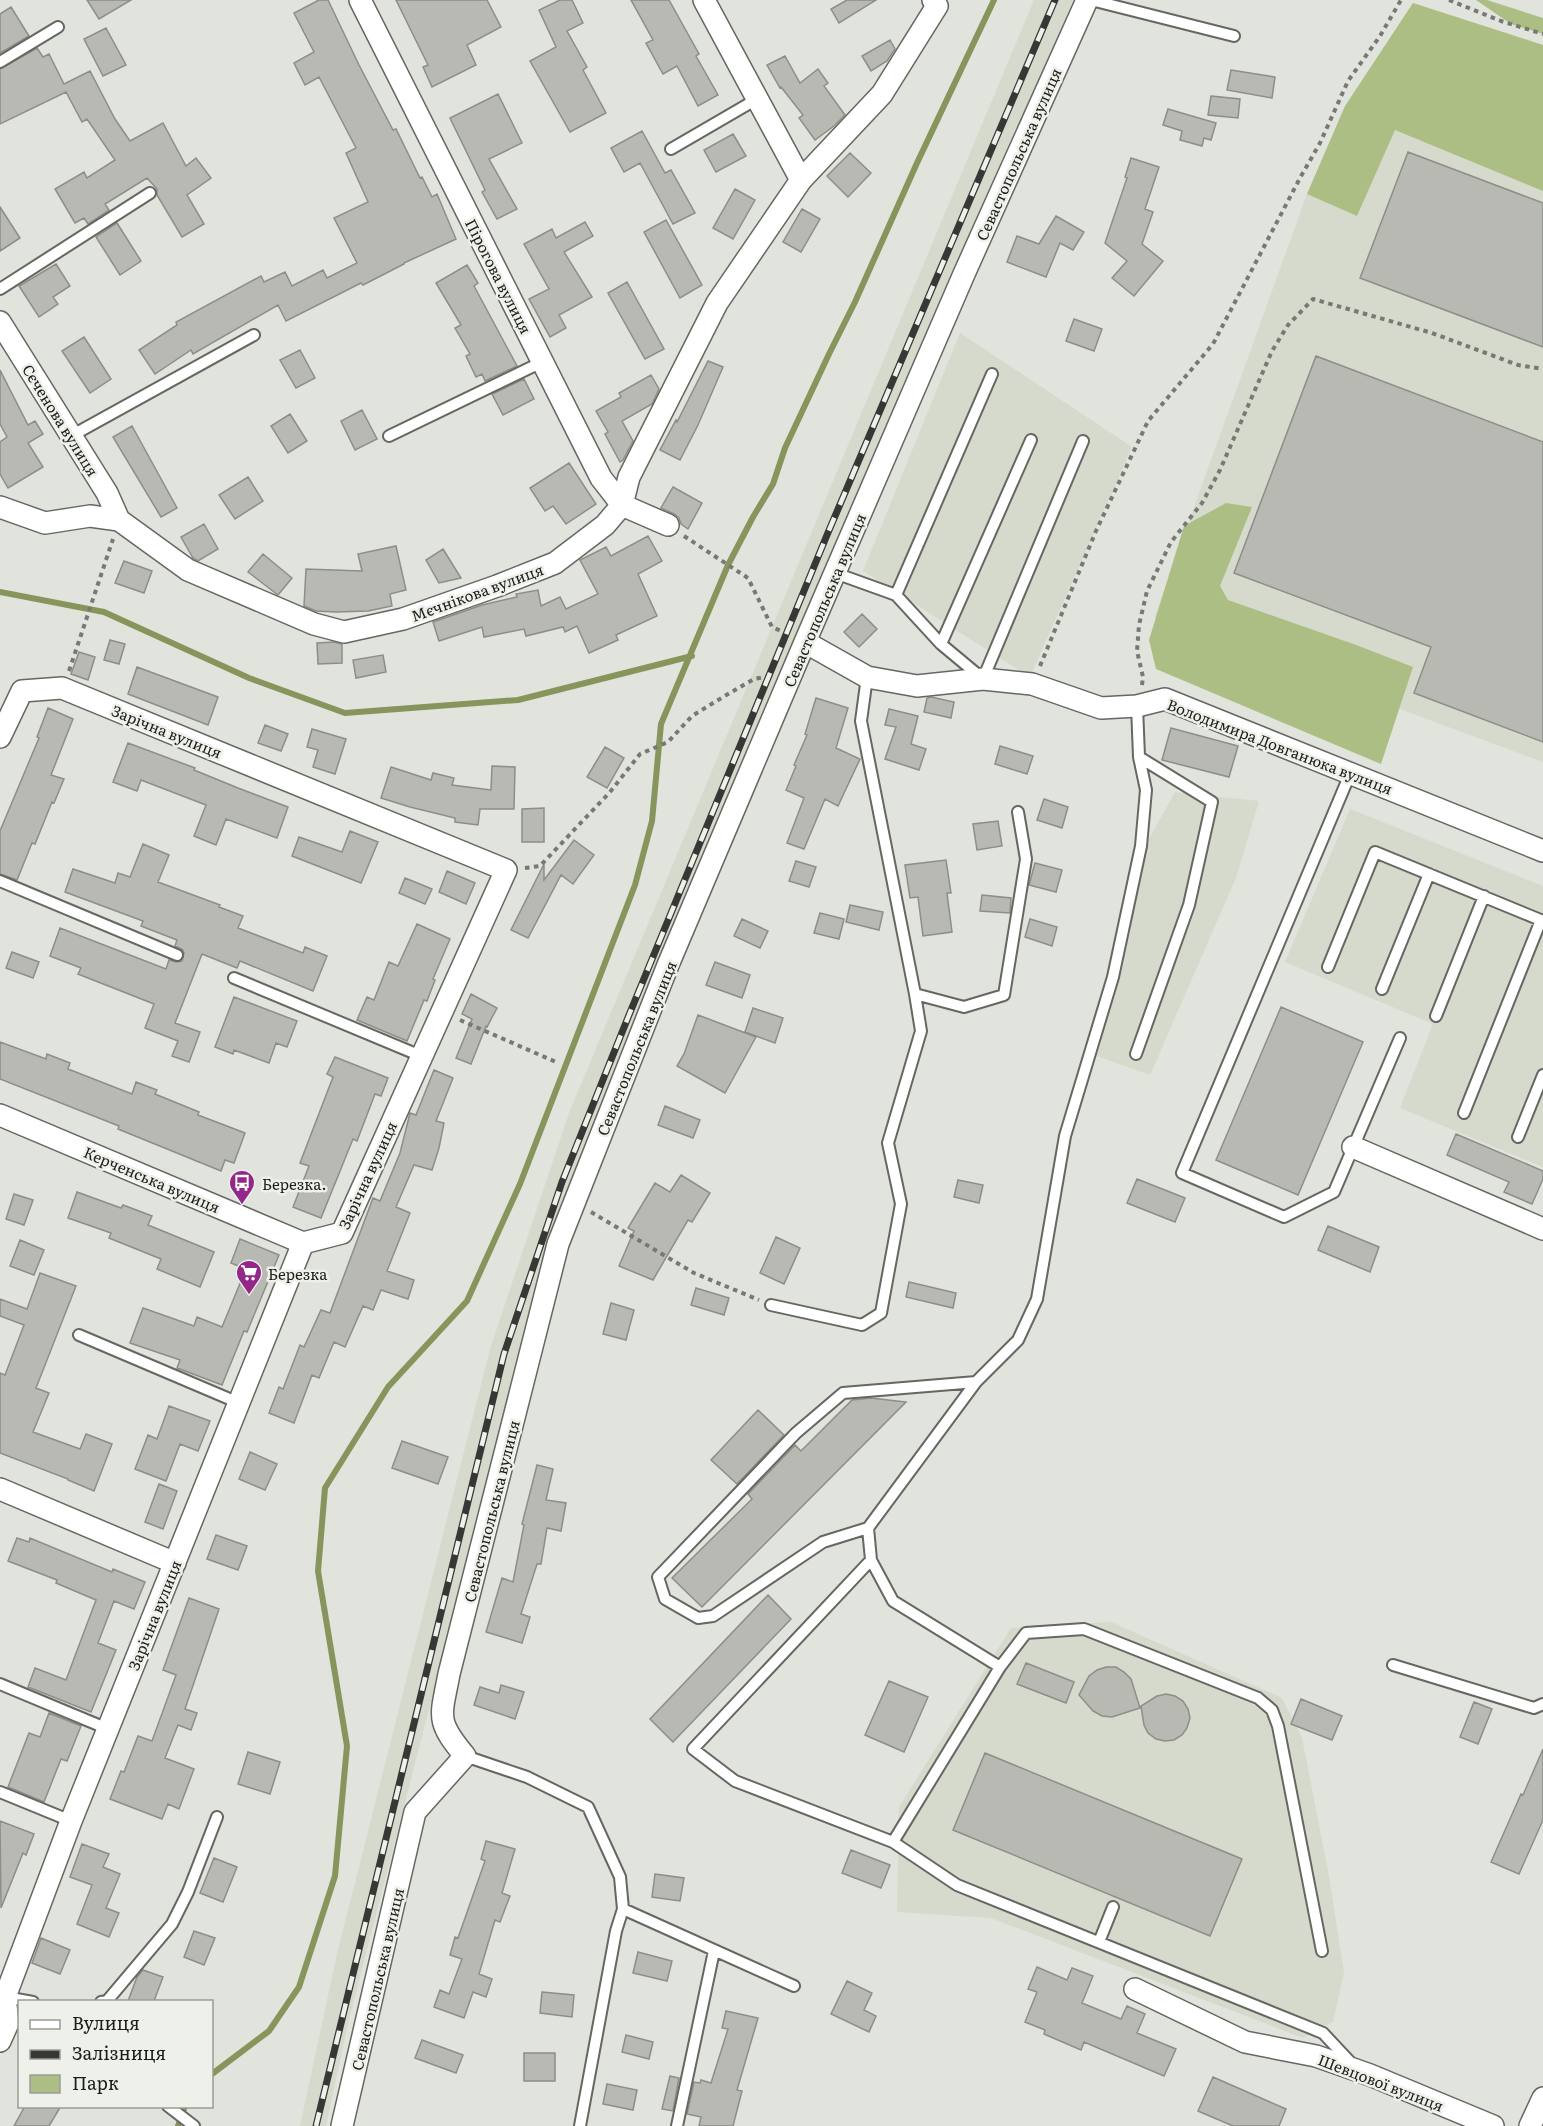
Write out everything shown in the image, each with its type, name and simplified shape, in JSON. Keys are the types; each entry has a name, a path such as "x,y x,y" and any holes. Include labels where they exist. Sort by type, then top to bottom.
{"street":[{"name":"Пірогова вулиця","path":"360,0 601,478 622,505 668,525"},
{"path":"704,0 801,180"},
{"name":"Севастопольська вулиця","path":"342,2126 416,1812 465,1756 448,1735 441,1716 449,1674 558,1244 673,955 793,670 969,263 1089,0"},
{"name":"Мєчнікова вулиця","path":"0,507 45,524 90,516 119,520 188,570 314,624 344,632 403,619 555,563 605,525 622,505 629,477 717,303 801,180 882,94 935,3"},
{"name":"Сєченова вулиця","path":"0,322 106,494 119,520"},
{"name":"Володимира Довганюка вулиця","path":"805,642 867,677 917,686 983,679 1032,684 1101,708 1137,706 1165,699 1543,851"},
{"path":"0,737 22,691 62,688"},
{"name":"Зарічна вулиця","path":"0,2041 8,2023 8,1999 71,1821 303,1243 342,1233 506,870 62,688"},
{"name":"Керченська вулиця","path":"0,1115 303,1243"},
{"path":"1353,1147 1543,1229"},
{"path":"0,1489 175,1563"},
{"name":"Шевцової вулиця","path":"1135,1989 1245,2042 1316,2056 1493,2126"},
{"path":"1530,2126 1543,2098"}],"lane":[{"path":"1089,0 1234,36"},
{"path":"0,62 58,27"},
{"path":"671,149 757,99"},
{"path":"0,289 150,193"},
{"path":"71,436 254,335"},
{"path":"389,436 542,362"},
{"path":"896,596 992,375"},
{"path":"941,644 1031,440"},
{"path":"835,573 896,596 941,644 983,679 1083,441"},
{"path":"771,1305 862,1325 881,1313 901,1204 888,1143 921,1031 861,721 867,677"},
{"path":"976,1382 843,1393 796,1432 658,1577 664,1599 698,1618 713,1616 823,1542 868,1528 976,1382 1018,1340 1037,1299 1065,1136 1113,977 1141,846 1146,790 1139,758 1137,706"},
{"path":"1136,1054 1189,905 1212,802 1139,758"},
{"path":"1350,774 1182,1173 1284,1217 1334,1192 1400,1038"},
{"path":"915,994 964,1007 1004,995 1026,859 1018,812"},
{"path":"1328,967 1375,852 1542,920 1464,1113"},
{"path":"1382,989 1429,874"},
{"path":"0,881 177,955"},
{"path":"1436,1016 1484,896"},
{"path":"234,978 421,1056"},
{"path":"1518,1137 1543,1075"},
{"path":"79,1335 239,1402"},
{"path":"868,1528 871,1560 894,1601 1000,1667"},
{"path":"871,1560 693,1749 735,1781 893,1842 957,1885 1323,2033 1358,2071"},
{"path":"893,1842 1000,1667 1026,1633 1084,1629 1258,1698 1272,1710 1278,1726 1322,1951"},
{"path":"1393,1665 1534,1708 1543,1704"},
{"path":"0,1684 108,1729"},
{"path":"465,1756 527,1777 588,1807 620,1877 623,1909 616,1930 580,2126"},
{"path":"0,1792 71,1821"},
{"path":"108,2000 172,1924 188,1892 217,1817"},
{"path":"1099,1942 1113,1907"},
{"path":"623,1909 794,1986"},
{"path":"677,2126 714,1951"},
{"path":"171,2108 191,2124"}],"path":[{"path":"1032,684 1055,634 1096,531 1148,421 1214,344 1320,143 1348,81 1380,36 1401,0"},
{"path":"1449,0 1501,21 1543,34"},
{"path":"1137,706 1143,677 1137,651 1139,625 1148,591 1171,542 1202,503 1220,470 1272,351 1288,325 1313,299 1432,333 1518,364 1543,369"},
{"path":"62,688 88,617 119,520"},
{"path":"668,525 748,578 772,627 805,642"},
{"path":"506,870 540,866 610,792 640,754 668,742 692,716 754,679 793,670"},
{"path":"441,1012 556,1062"},
{"path":"575,1202 694,1273 771,1305"}],"shaded area":[{"path":"1034,0 1073,0 902,409 519,1359 348,2024 326,2126 300,2126 337,1954 490,1349 569,1113"},
{"path":"1413,3 1543,45 1543,762 1154,618 1307,194 1345,106"},
{"path":"960,333 1132,447 1030,677 863,571"},
{"path":"1175,792 1259,801 1236,878 1150,1075 1097,1056 1121,974 1149,839"},
{"path":"1350,809 1543,886 1543,1167 1400,1108 1433,1024 1285,962"},
{"path":"1111,1622 1282,1698 1302,1738 1329,1876 1344,1973 1333,2022 1303,2038 991,1918 897,1912 899,1807 1011,1628"}],"green space":[{"path":"1476,0 1487,0 1543,18 1543,34 1511,24"},
{"path":"1413,3 1543,45 1543,191 1395,130 1357,216 1307,194 1345,106"},
{"path":"1226,503 1252,507 1220,586 1228,600 1413,667 1381,764 1156,669 1149,640 1184,526"}],"building":[{"path":"87,0 131,0 99,19"},
{"path":"319,0 328,0 393,130 396,129 432,197 437,194 456,239 286,321 278,305 193,354 191,350 155,374 139,350 177,325 176,322 261,276 264,282 285,272 292,286 323,270 327,278 357,263 334,218 368,202 346,153 356,148 319,77 305,85 294,63 314,52 294,13"},
{"path":"396,0 487,0 501,27 467,45 476,65 432,87 423,67 428,65"},
{"path":"560,0 572,0 583,23 567,31 587,67 583,70 606,113 570,132 530,61 556,47 539,10"},
{"path":"631,0 669,0 699,54 696,56 718,95 698,106 677,66 663,74 646,43 653,40"},
{"path":"847,0 876,0 839,23 831,9"},
{"path":"11,7 29,36 0,53 0,14"},
{"path":"106,28 126,65 103,76 84,39"},
{"path":"890,40 895,49 887,61 871,71 862,56"},
{"path":"37,48 43,57 49,54 64,84 90,71 115,119 130,141 163,123 186,166 196,158 211,178 187,195 204,224 182,237 157,195 157,189 147,178 105,204 109,210 88,224 84,218 75,223 55,189 84,172 87,178 115,160 87,119 82,122 66,92 0,124 0,69"},
{"path":"785,56 800,83 818,69 828,83 824,86 845,115 815,140 799,118 803,115 780,88 767,65"},
{"path":"1231,70 1275,77 1272,98 1227,90"},
{"path":"498,94 522,143 489,159 517,209 497,219 482,192 485,190 450,118"},
{"path":"1211,96 1240,99 1238,118 1208,115"},
{"path":"1168,109 1216,123 1211,140 1204,138 1202,146 1180,140 1182,131 1163,125"},
{"path":"642,131 665,173 671,170 695,213 673,224 640,163 624,172 611,148"},
{"path":"733,134 746,156 716,172 704,150"},
{"path":"1408,152 1543,203 1543,347 1360,278"},
{"path":"850,153 871,173 848,197 827,176"},
{"path":"1131,158 1159,167 1145,209 1153,212 1142,244 1163,261 1134,296 1112,278 1127,261 1105,243 1127,178 1125,177"},
{"path":"735,189 755,200 733,239 713,228"},
{"path":"0,207 20,238 0,251"},
{"path":"802,209 820,219 801,252 783,242"},
{"path":"1056,216 1084,232 1073,250 1060,243 1046,277 1007,262 1017,236 1039,244"},
{"path":"666,220 702,285 680,298 644,232"},
{"path":"585,222 593,236 564,252 592,297 559,315 566,328 550,337 529,299 549,289 524,244 552,229 556,238"},
{"path":"117,223 141,261 120,275 96,237"},
{"path":"56,264 70,286 53,297 58,304 39,317 19,286"},
{"path":"467,265 478,283 474,286 517,366 485,381 482,374 476,377 466,356 470,354 455,328 461,325 436,283"},
{"path":"627,282 664,349 645,359 608,293"},
{"path":"1074,319 1102,329 1094,351 1066,341"},
{"path":"84,337 111,379 90,393 62,351"},
{"path":"300,350 315,378 296,388 280,360"},
{"path":"1316,356 1543,442 1543,742 1414,693 1431,647 1234,573"},
{"path":"708,361 723,367 680,460 660,450"},
{"path":"0,370 28,425 35,421 43,434 28,443 43,467 8,488 0,474 0,442 7,437 0,424"},
{"path":"651,375 659,389 652,404 622,421 633,441 620,462 605,434 608,432 596,411 621,397 619,393"},
{"path":"524,379 534,399 503,415 492,394"},
{"path":"362,410 377,439 355,450 341,421"},
{"path":"290,414 307,441 288,453 271,426"},
{"path":"132,426 177,508 161,517 113,437"},
{"path":"569,463 596,504 566,524 553,506 545,511 530,488"},
{"path":"248,477 263,501 235,519 219,495"},
{"path":"673,487 702,503 688,529 674,514 661,508"},
{"path":"204,524 218,549 198,561 193,558 181,537"},
{"path":"648,536 662,561 638,574 657,616 616,635 618,640 589,653 577,626 565,632 563,627 526,636 524,629 484,637 482,627 439,641 433,622 482,605 517,597 516,594 538,590 541,606 560,597 566,609 598,594 580,560 606,547 611,556"},
{"path":"396,546 406,590 390,594 392,606 368,611 336,612 316,611 304,606 306,569 362,571 358,554"},
{"path":"443,549 461,578 439,583 426,560"},
{"path":"263,554 292,578 278,595 248,572"},
{"path":"124,561 152,571 144,593 115,583"},
{"path":"862,614 877,629 859,647 844,632"},
{"path":"110,640 125,644 119,664 104,660"},
{"path":"317,643 342,644 342,663 318,664"},
{"path":"79,652 95,657 88,680 71,674"},
{"path":"383,655 386,672 356,678 353,660"},
{"path":"137,667 218,697 208,725 128,694"},
{"path":"816,698 848,708 836,748 860,759 838,806 825,799 804,849 787,843 804,798 786,790 807,735 805,734"},
{"path":"927,698 954,702 951,718 924,712"},
{"path":"48,708 73,719 51,775 64,779 35,844 32,843 17,880 0,874 0,831 39,738 37,737"},
{"path":"889,709 918,716 911,744 926,749 919,770 885,759 896,727 885,725"},
{"path":"265,725 288,734 281,751 258,743"},
{"path":"1171,728 1238,746 1229,777 1162,760"},
{"path":"312,729 346,739 335,774 313,767 318,750 307,747"},
{"path":"128,743 288,807 277,838 226,819 216,845 194,836 206,805 141,780 137,791 113,782"},
{"path":"1000,746 1033,756 1027,774 995,764"},
{"path":"605,747 624,758 607,788 587,777"},
{"path":"492,766 515,767 514,809 480,809 478,825 455,822 455,818 381,798 391,767 431,780 433,773 454,778 452,785 491,790"},
{"path":"1044,799 1068,807 1062,828 1037,820"},
{"path":"544,808 544,842 522,842 522,809"},
{"path":"998,821 1002,846 977,850 973,824"},
{"path":"350,831 378,842 361,883 292,856 299,837 342,852"},
{"path":"574,840 594,855 573,884 561,875 528,938 511,930 544,864 544,880"},
{"path":"143,844 169,855 158,882 243,916 238,928 303,953 305,947 327,956 313,991 240,961 237,968 202,954 175,1023 200,1032 189,1062 172,1056 178,1041 145,1028 154,1004 78,974 81,968 50,956 60,928 166,969 169,960 182,961 184,953 175,946 177,940 141,926 143,921 65,892 73,869 115,883 118,873 130,877"},
{"path":"946,860 951,893 947,893 952,932 923,936 918,897 910,898 905,865"},
{"path":"796,861 816,867 809,887 789,881"},
{"path":"1035,863 1062,870 1056,892 1029,885"},
{"path":"447,871 475,883 466,904 439,892"},
{"path":"405,878 432,889 425,904 399,893"},
{"path":"982,895 1011,898 1010,913 980,911"},
{"path":"850,905 883,912 879,930 846,922"},
{"path":"820,913 844,919 839,939 814,933"},
{"path":"742,919 768,931 760,948 734,936"},
{"path":"1030,919 1057,927 1052,946 1025,937"},
{"path":"417,924 450,939 433,979 435,980 427,1001 424,1000 407,1041 357,1020 367,997 374,1000 389,962 398,966"},
{"path":"12,952 39,962 33,978 6,968"},
{"path":"715,962 750,975 742,998 706,985"},
{"path":"471,994 497,1008 486,1026 471,1064 456,1058 472,1019 462,1014"},
{"path":"234,997 297,1021 287,1047 276,1043 269,1063 234,1050 233,1054 215,1047"},
{"path":"1281,1007 1363,1042 1298,1195 1216,1160"},
{"path":"753,1008 783,1018 775,1043 745,1032"},
{"path":"698,1015 756,1037 725,1093 677,1066 684,1054"},
{"path":"0,1042 46,1059 47,1054 70,1063 68,1069 132,1094 136,1082 157,1090 155,1094 199,1112 198,1115 245,1133 234,1163 225,1160 221,1171 118,1129 119,1126 0,1079"},
{"path":"335,1057 388,1078 381,1096 375,1094 357,1141 353,1139 321,1218 293,1207 309,1166 300,1163 333,1077 327,1074"},
{"path":"434,1070 453,1078 436,1121 444,1123 439,1148 432,1170 414,1165 396,1207 410,1213 387,1271 414,1280 408,1299 381,1290 373,1310 363,1306 345,1347 334,1342 319,1378 312,1375 294,1423 269,1413 279,1387 283,1389 300,1345 304,1347 321,1310 330,1313 373,1198 380,1201 400,1153 410,1113 416,1115"},
{"path":"665,1106 700,1120 693,1138 658,1125"},
{"path":"1456,1134 1543,1171 1543,1179 1532,1204 1504,1192 1509,1182 1447,1155"},
{"path":"681,1175 710,1193 692,1222 688,1220 653,1280 619,1266 634,1231 628,1228 655,1183 670,1192"},
{"path":"1137,1179 1185,1198 1175,1222 1127,1203"},
{"path":"958,1180 983,1185 979,1203 954,1197"},
{"path":"77,1192 121,1208 123,1205 152,1216 148,1225 214,1252 200,1287 157,1269 161,1259 109,1238 111,1233 68,1218"},
{"path":"14,1194 33,1200 24,1225 6,1219"},
{"path":"1328,1226 1379,1247 1370,1272 1318,1250"},
{"path":"776,1237 800,1248 784,1284 760,1273"},
{"path":"240,1239 279,1255 222,1385 177,1368 180,1360 130,1343 143,1308 194,1326 197,1317 222,1327 246,1269 231,1263"},
{"path":"20,1240 44,1250 34,1275 10,1266"},
{"path":"40,1273 76,1286 36,1388 49,1393 33,1432 80,1449 86,1434 112,1444 94,1491 0,1453 0,1373 5,1375 24,1325 0,1316 0,1299 27,1309"},
{"path":"909,1282 956,1293 953,1308 906,1297"},
{"path":"696,1288 729,1298 724,1315 691,1305"},
{"path":"611,1303 634,1310 626,1340 603,1334"},
{"path":"871,1398 906,1402 702,1607 672,1578 752,1499 748,1494 795,1445 801,1451 852,1400"},
{"path":"169,1406 210,1421 198,1451 180,1444 166,1481 135,1469 148,1435 157,1439"},
{"path":"758,1410 784,1435 737,1484 711,1460"},
{"path":"402,1441 448,1457 438,1484 392,1468"},
{"path":"250,1452 277,1464 265,1490 239,1479"},
{"path":"537,1465 553,1469 546,1500 566,1503 561,1531 547,1528 541,1564 537,1564 521,1614 530,1617 522,1643 486,1632 502,1578 513,1582 524,1525 522,1524"},
{"path":"159,1484 177,1491 163,1529 145,1522"},
{"path":"216,1535 247,1546 238,1570 207,1559"},
{"path":"17,1538 29,1542 30,1538 112,1572 113,1569 145,1582 134,1609 114,1601 98,1643 116,1650 91,1712 28,1687 35,1668 66,1680 96,1600 56,1583 57,1580 8,1561"},
{"path":"768,1595 791,1619 673,1742 650,1719"},
{"path":"189,1598 219,1609 185,1709 197,1713 191,1730 178,1725 165,1758 194,1769 179,1809 168,1804 162,1819 110,1799 121,1771 124,1772 138,1736 152,1741 176,1675 163,1670"},
{"path":"1026,1663 1074,1682 1066,1703 1017,1684"},
{"path":"1106,1667 1116,1667 1131,1679 1140,1708 1112,1717 1102,1716 1093,1711 1079,1695 1089,1676"},
{"path":"889,1681 928,1697 904,1752 865,1735"},
{"path":"501,1685 524,1692 515,1719 474,1705 480,1687 499,1693"},
{"path":"1166,1694 1183,1701 1190,1718 1182,1735 1174,1740 1165,1741 1156,1739 1148,1733 1144,1725 1141,1706 1157,1696"},
{"path":"1301,1699 1342,1716 1332,1740 1291,1724"},
{"path":"1474,1702 1492,1709 1478,1744 1460,1737"},
{"path":"49,1713 81,1726 67,1761 61,1759 44,1802 8,1787 29,1733 40,1737"},
{"path":"1543,1749 1543,1820 1519,1874 1491,1862"},
{"path":"248,1752 280,1762 270,1794 238,1784"},
{"path":"985,1753 1242,1859 1210,1936 953,1830"},
{"path":"0,1821 34,1834 26,1855 23,1853 1,1908"},
{"path":"486,1841 515,1849 502,1893 510,1896 500,1922 495,1920 479,1974 492,1979 486,1997 473,1992 464,2018 434,2007 440,1990 449,1994 462,1959 450,1955 485,1861 481,1859"},
{"path":"82,1844 109,1854 103,1867 120,1874 106,1908 119,1913 109,1937 77,1924 92,1885 70,1877"},
{"path":"851,1850 890,1865 881,1888 842,1873"},
{"path":"214,1858 237,1867 223,1902 200,1893"},
{"path":"655,1874 684,1878 680,1901 652,1897"},
{"path":"194,1931 215,1938 204,1965 184,1957"},
{"path":"41,1938 70,1950 60,1974 32,1963"},
{"path":"638,1952 672,1961 667,1981 633,1973"},
{"path":"1037,1967 1067,1980 1072,1968 1093,1976 1082,2003 1121,2019 1127,2006 1145,2014 1137,2033 1176,2049 1164,2076 1084,2042 1081,2050 1044,2034 1045,2030 1025,2022 1037,1992 1028,1989"},
{"path":"143,1970 163,1977 154,2000 128,2000 137,1977"},
{"path":"847,1981 872,1993 864,2010 876,2016 869,2032 831,2014"},
{"path":"542,1992 574,1995 572,2017 540,2013"},
{"path":"726,2011 758,2018 737,2090 742,2091 733,2126 699,2126 701,2117 687,2114 694,2082 700,2083 701,2080 711,2083 728,2029 722,2028"},
{"path":"626,2035 653,2042 649,2059 622,2052"},
{"path":"422,2040 463,2055 456,2073 415,2058"},
{"path":"524,2053 555,2053 555,2081 524,2081"},
{"path":"670,2076 679,2078 673,2111 662,2109"},
{"path":"1213,2077 1286,2109 1279,2126 1233,2126 1198,2111"},
{"path":"607,2084 637,2090 633,2110 603,2104"},
{"path":"24,2108 60,2108 49,2126 14,2126"}],"waterway":[{"path":"213,2073 269,2031 299,1987 335,1876 347,1746 318,1571 325,1488 388,1387 467,1301 520,1184 635,885 652,821 661,724 728,565 773,484 785,448 994,0"},
{"path":"0,592 104,612 249,678 345,713 518,700 692,656"},
{"path":"178,2126 184,2108"}],"railway":[{"path":"316,2126 504,1354 562,1182 827,535 1055,0"}],"place":[{"name":"Березка.","path":"242,1206"},
{"name":"Березка","path":"249,1296"}]}
